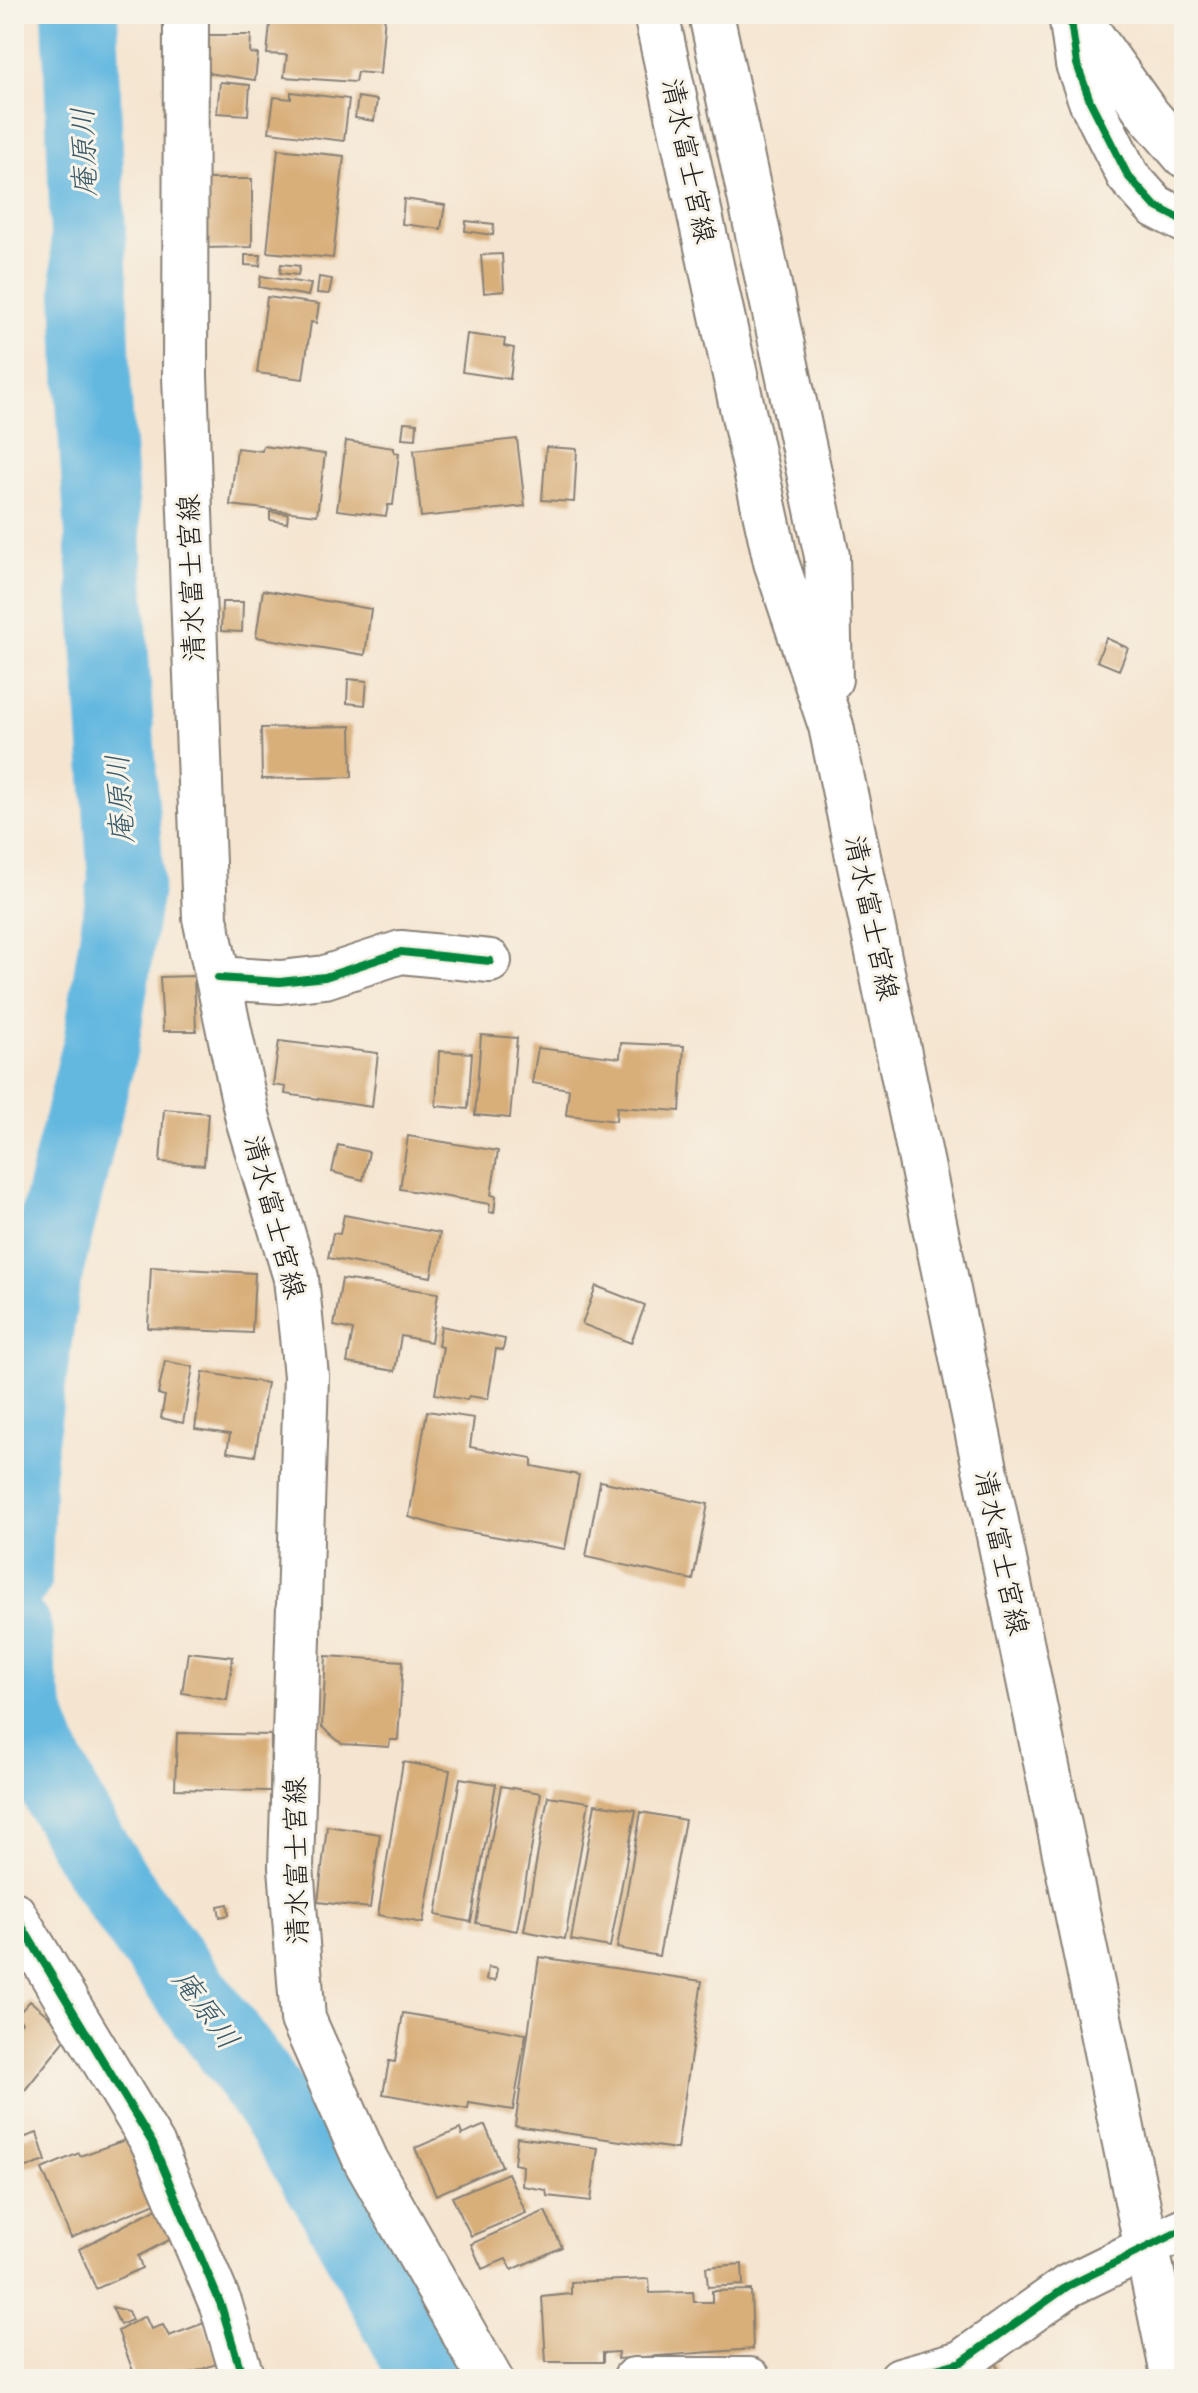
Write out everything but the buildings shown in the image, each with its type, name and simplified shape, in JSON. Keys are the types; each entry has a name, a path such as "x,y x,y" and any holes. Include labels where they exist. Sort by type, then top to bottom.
{"main road":[{"name":"清水富士宮線","path":"186,14 185,376 205,918 248,1119 296,1278 306,1376 291,1867 303,2019 366,2161 490,2379"},
{"name":"清水富士宮線","path":"656,14 776,562 831,726 1144,2248 1174,2379"},
{"name":"清水富士宮線","path":"711,14 827,556 831,726"}],"street":[{"path":"1070,14 1077,64 1128,176 1155,206 1184,221"},
{"path":"1077,14 1147,113 1184,156"},
{"path":"218,978 280,982 325,977 401,952 490,961"},
{"path":"14,1913 153,2144 221,2305 243,2379"},
{"path":"900,2379 961,2362 1068,2286 1184,2229"},
{"path":"634,2379 750,2379"}],"waterway":[{"name":"庵原川","path":"14,1575 18,1454 42,1284 101,1043 126,881 94,400 80,14"},
{"name":"庵原川","path":"14,1631 24,1703 43,1757 68,1810 131,1909 236,2052 313,2167 354,2236 429,2379"}],"cycle path":[{"path":"1070,14 1077,64 1090,101 1128,176 1155,206 1184,221"},
{"path":"218,978 280,982 325,977 401,952 490,961"},
{"path":"14,1913 153,2144 221,2305 243,2379"},
{"path":"900,2379 961,2362 1068,2286 1184,2229"},
{"path":"634,2379 750,2379"}]}
